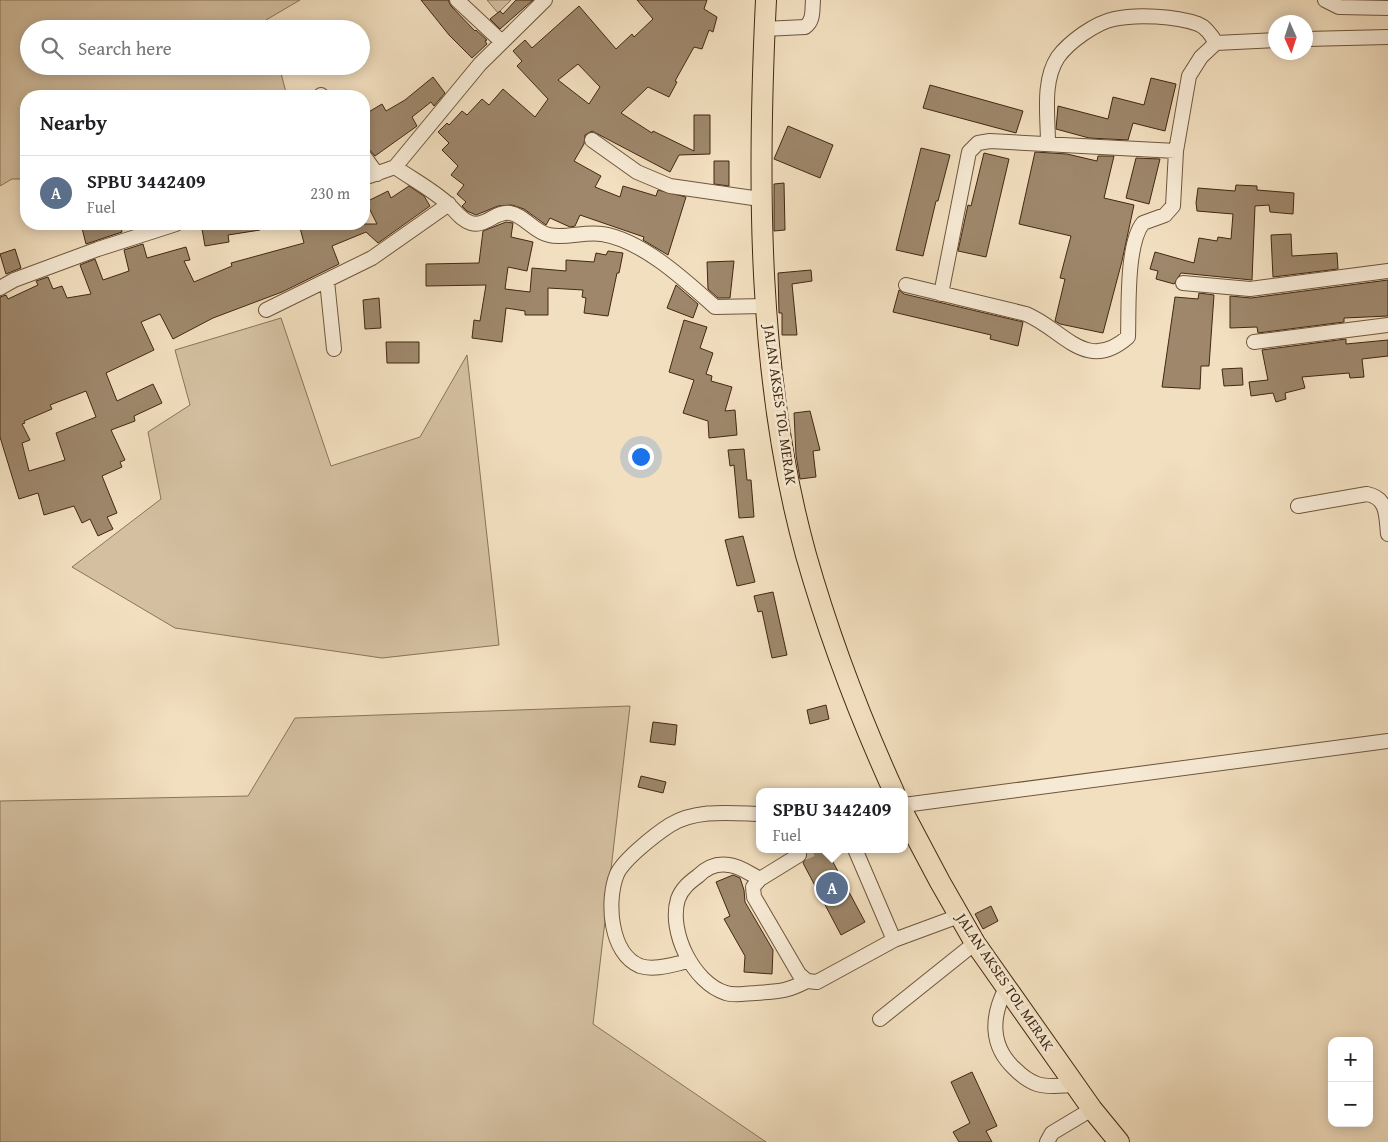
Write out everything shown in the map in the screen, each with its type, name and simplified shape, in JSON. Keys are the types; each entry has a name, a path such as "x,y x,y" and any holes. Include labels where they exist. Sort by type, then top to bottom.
{"highway":[{"name":"JALAN AKSES TOL MERAK","path":"766,0 761,90 760,199 767,306 783,441 806,554 852,696 892,788"},
{"name":"JALAN AKSES TOL MERAK","path":"908,821 975,943 1092,1109 1119,1142"}],"street":[{"path":"457,0 502,42"},
{"path":"370,176 395,167 424,130 502,42 545,0"},
{"path":"764,29 805,27 810,24 812,18 813,0"},
{"path":"1325,0 1339,7 1388,8"},
{"path":"1048,144 1048,78 1058,58 1076,38 1112,19 1148,16 1199,24 1210,33 1216,44"},
{"path":"1313,40 1388,37"},
{"path":"906,285 1026,314 1040,320 1080,350 1093,351 1117,347 1128,337 1132,253 1136,234 1143,224 1166,216 1171,210 1176,151 1189,76 1200,57 1216,44 1268,41"},
{"path":"592,140 637,172 670,186 760,199"},
{"path":"941,294 969,152 978,143 990,141 1176,151"},
{"path":"395,167 449,204 470,223 484,222 501,212 510,213 549,236 601,234 624,240 678,274 715,307 767,306"},
{"path":"266,310 372,258 449,204"},
{"path":"0,288 14,280 98,249 157,230"},
{"path":"1183,283 1250,289 1388,271"},
{"path":"327,281 334,349"},
{"path":"1254,342 1388,325"},
{"path":"1298,506 1367,494 1376,495 1384,505 1388,534"},
{"path":"908,804 1388,741"},
{"path":"689,961 655,968 641,966 627,958 616,940 612,907 617,874 641,846 671,824 700,814 756,814"},
{"path":"856,853 894,940"},
{"path":"799,855 760,879 754,887 754,897 799,974 807,980 817,982 894,940 959,916"},
{"path":"760,879 738,867 717,864 703,871 684,887 678,900 680,943 689,961 703,978 714,988 728,994 787,991 807,980"},
{"path":"880,1019 975,943"},
{"path":"1006,988 997,1005 994,1024 996,1042 1010,1065 1027,1080 1040,1085 1076,1085"},
{"path":"1047,1142 1052,1133 1092,1109"}],"shaded area":[{"path":"0,0 300,0 266,20 20,20 20,75 281,75 285,90 20,90 20,179 12,179 0,186"},
{"path":"487,0 511,0 498,13"},
{"path":"281,318 331,466 420,437 467,355 499,645 382,658 175,628 72,567 161,499 148,432 190,405 175,350"},
{"path":"630,706 593,1024 766,1142 0,1142 0,801 248,796 295,718"}],"building":[{"path":"421,0 448,0 451,6 475,31 487,40 485,41 487,44 472,58 449,35"},
{"path":"516,0 533,0 500,29 490,19 500,11 503,14"},
{"path":"637,0 707,0 704,9 717,17 713,32 709,30 702,49 694,47 675,81 677,82 669,97 648,87 621,113 652,133 653,131 694,151 694,115 710,115 710,154 679,155 670,172 592,131 585,135 584,144 574,161 601,176 595,187 620,197 623,186 656,196 658,190 686,197 668,255 643,240 644,237 580,215 575,226 570,227 550,218 546,225 524,209 512,205 498,206 476,215 467,211 462,206 466,202 457,194 464,185 451,175 458,166 442,150 449,143 438,132 447,123 449,125 462,111 467,115 482,99 489,105 503,89 535,117 548,99 517,66 522,61 513,51 525,40 532,48 579,6 616,49 632,34 634,37 653,19","holes":["578,64 600,87 589,104 558,80"]},
{"path":"433,77 445,93 434,106 431,102 412,117 417,126 375,156 370,150 370,111 382,104 386,111 405,100"},
{"path":"1151,78 1176,84 1165,131 1133,123 1128,140 1089,138 1056,129 1058,106 1108,119 1113,97 1144,105"},
{"path":"930,85 1023,111 1016,133 923,108"},
{"path":"788,126 833,145 820,178 774,159"},
{"path":"921,148 950,155 938,201 936,201 923,256 896,250"},
{"path":"1035,152 1067,154 1097,161 1098,156 1114,156 1104,198 1134,205 1122,261 1103,333 1060,324 1055,321 1065,279 1060,278 1071,236 1019,224"},
{"path":"984,153 1009,159 986,257 958,251 968,205 971,206"},
{"path":"1136,158 1160,159 1149,204 1126,198"},
{"path":"714,161 729,161 729,186 714,184"},
{"path":"784,183 785,230 774,231 774,184"},
{"path":"1236,185 1257,186 1257,190 1294,193 1293,214 1270,212 1269,205 1255,206 1252,280 1181,273 1174,284 1156,279 1158,271 1150,269 1155,252 1194,263 1199,238 1217,241 1218,237 1231,239 1233,214 1197,211 1196,203 1198,188 1235,191"},
{"path":"409,186 424,196 430,206 378,243 366,232 332,246 339,264 282,292 213,318 173,339 160,314 141,322 154,350 106,373 117,401 153,384 162,403 134,416 135,421 111,430 125,460 120,462 122,467 102,476 117,513 107,517 113,529 98,536 90,519 82,523 74,506 44,515 38,493 19,499 0,437 0,297 6,295 8,299 38,285 36,281 48,277 53,289 62,286 67,298 91,294 80,265 95,259 103,280 129,271 124,250 143,244 147,258 186,247 190,260 184,261 194,282 232,266 231,263 304,243 301,230 370,230 370,224 377,224 370,210 370,200 388,191 391,198","holes":["86,391 96,417 56,433 65,460 29,471 22,443 30,440 22,424 25,423 24,421 52,409 50,405"]},
{"path":"506,222 513,223 511,237 533,242 527,271 508,267 505,289 530,292 532,268 566,271 566,260 594,262 596,253 606,255 608,251 623,253 608,316 584,313 586,298 582,297 583,290 548,288 548,315 525,315 525,311 506,308 502,342 472,338 474,320 480,321 486,285 426,286 426,264 479,263 483,231"},
{"path":"82,230 122,230 122,232 86,244"},
{"path":"202,230 260,230 228,235 229,242 205,246"},
{"path":"1291,234 1292,256 1337,253 1338,269 1273,277 1271,235"},
{"path":"15,249 21,268 6,274 0,254"},
{"path":"734,261 730,298 718,298 708,289 707,262"},
{"path":"811,270 812,281 792,284 797,335 782,335 782,313 779,313 778,273"},
{"path":"1388,280 1388,316 1344,318 1344,322 1258,333 1257,327 1230,328 1230,296 1251,298"},
{"path":"676,285 698,304 693,318 667,308"},
{"path":"899,290 904,294 1023,322 1018,346 990,339 991,335 893,312"},
{"path":"1199,293 1214,295 1209,366 1201,366 1200,389 1162,387 1175,297 1198,299"},
{"path":"379,298 381,328 365,329 363,300"},
{"path":"684,320 707,327 700,348 713,353 706,374 712,376 711,381 732,387 725,411 735,410 737,435 709,438 708,421 683,413 694,380 669,372"},
{"path":"1346,339 1346,344 1388,340 1388,356 1362,359 1364,377 1350,378 1349,373 1302,377 1305,388 1285,393 1286,399 1276,402 1273,393 1251,396 1249,382 1268,380 1262,350"},
{"path":"386,342 419,342 419,363 387,363"},
{"path":"1242,368 1243,385 1224,386 1222,369"},
{"path":"810,411 820,450 813,451 816,477 800,479 796,455 794,413"},
{"path":"744,449 747,480 751,480 754,517 739,518 734,465 730,466 728,450"},
{"path":"743,536 755,582 737,586 725,540"},
{"path":"773,592 787,655 772,658 762,611 758,612 754,596"},
{"path":"826,705 829,719 810,724 807,710"},
{"path":"653,722 677,725 675,745 650,742"},
{"path":"641,776 666,782 663,793 638,787"},
{"path":"807,853 828,853 865,922 841,935 803,863 808,855"},
{"path":"733,875 740,878 745,902 773,950 772,974 744,972 745,956 724,919 730,916 716,882"},
{"path":"991,906 998,921 983,929 975,914"},
{"path":"972,1072 997,1126 986,1131 992,1142 959,1142 953,1132 970,1123 951,1082"}],"tunnel":[{"path":"799,855 804,853"}],"place":[{"name":"SPBU 3442409","path":"832,888"}]}
